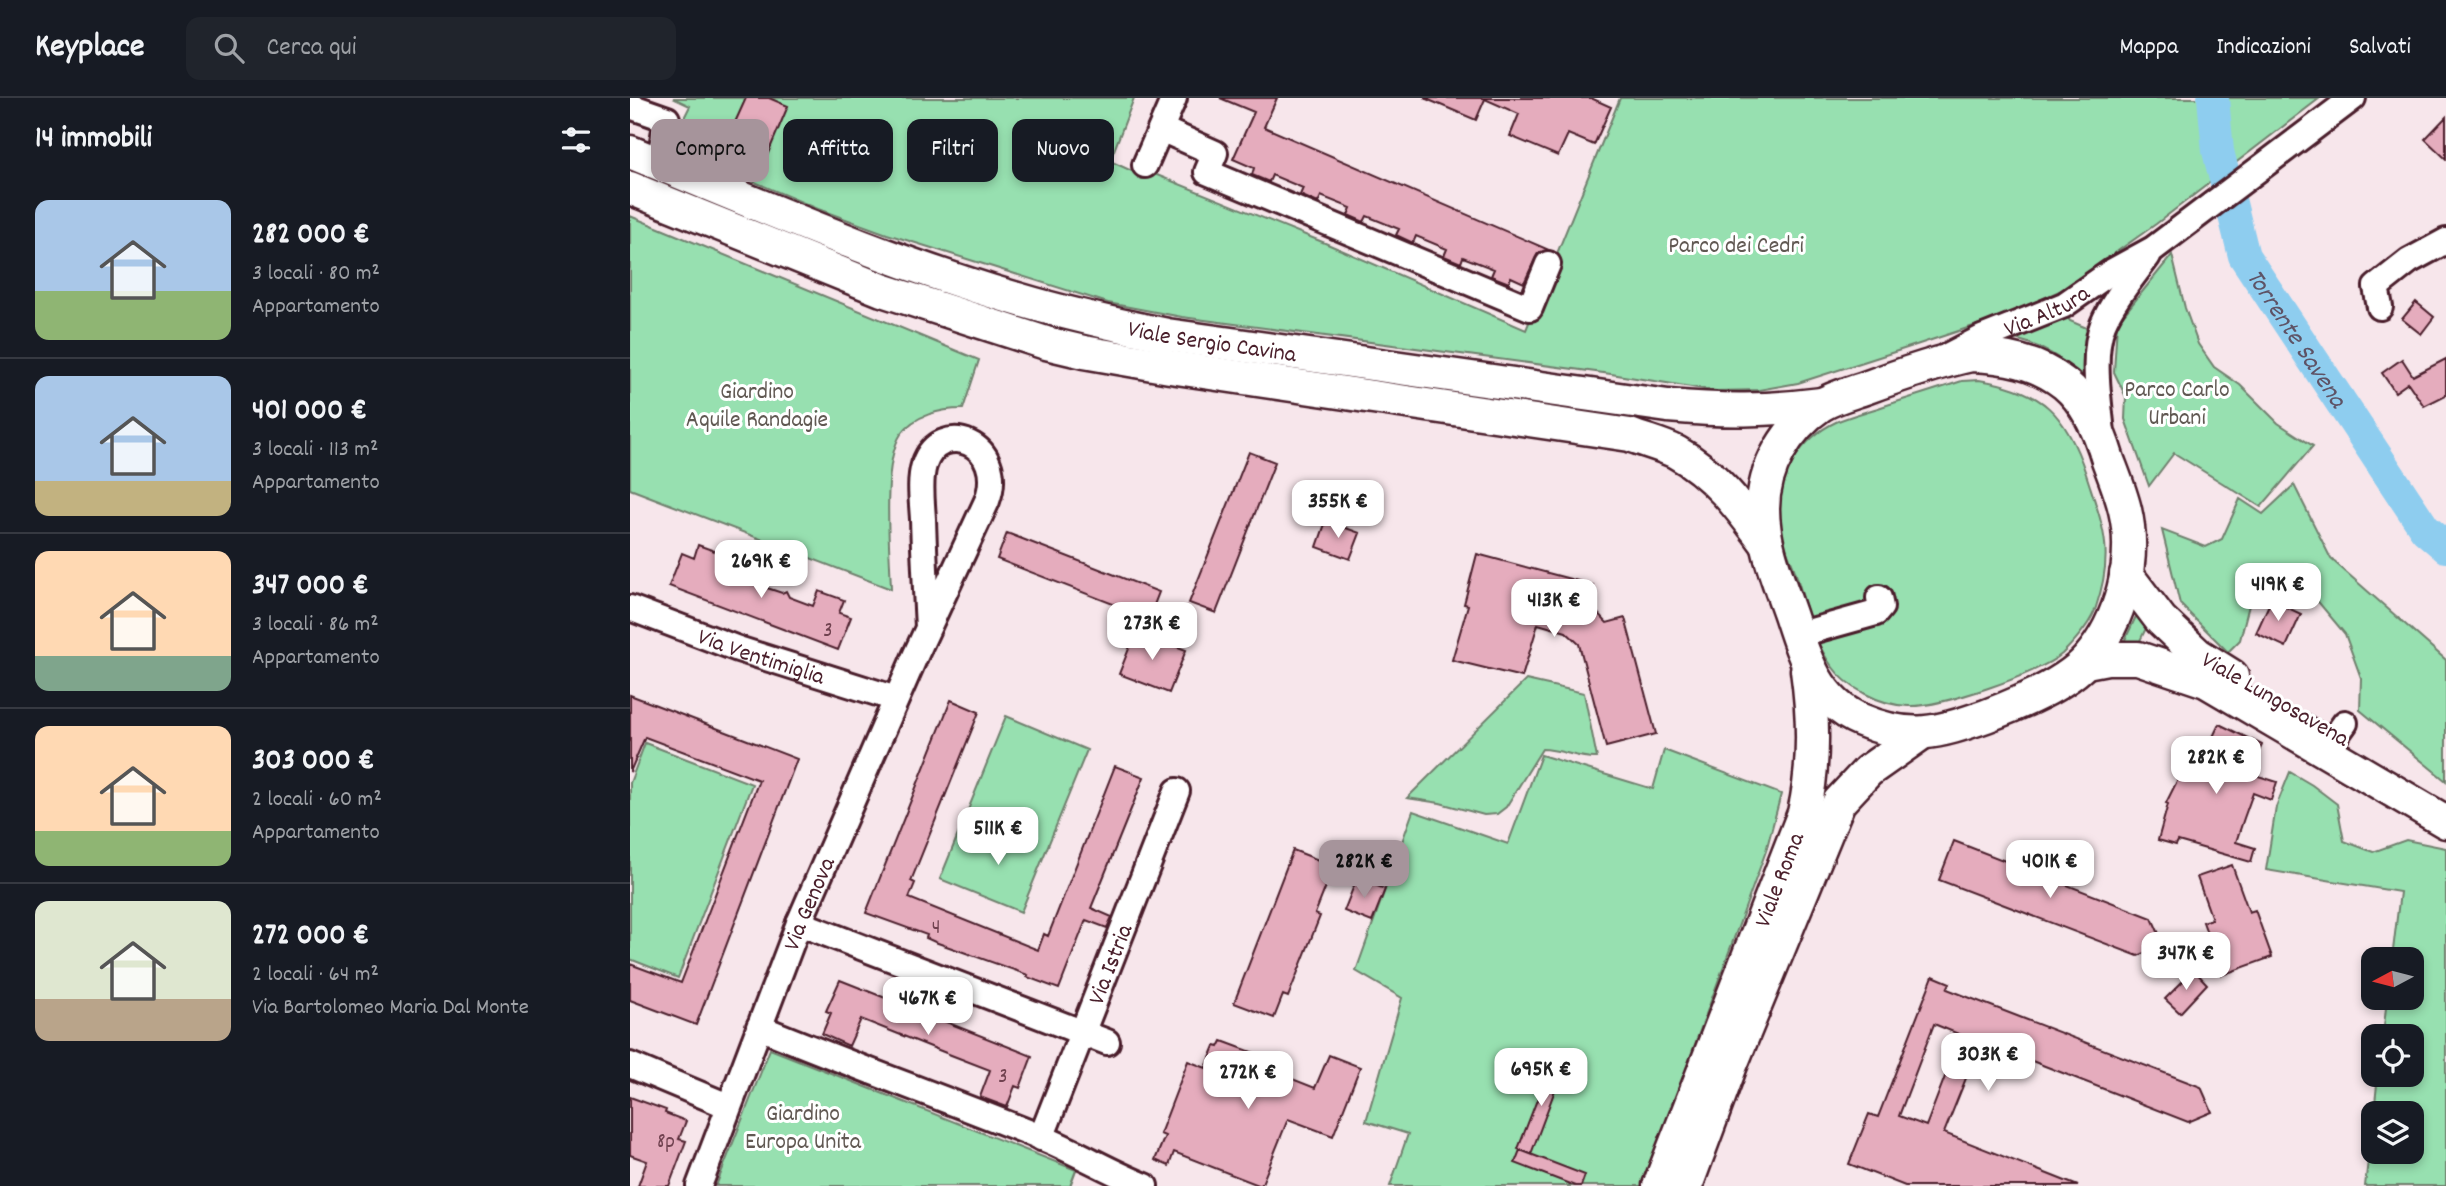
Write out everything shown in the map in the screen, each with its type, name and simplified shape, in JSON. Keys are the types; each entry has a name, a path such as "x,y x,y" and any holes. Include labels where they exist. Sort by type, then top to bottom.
{"main road":[{"name":"Viale Sergio Cavina","path":"630,152 651,161"},
{"name":"Viale Sergio Cavina","path":"703,182 879,253 939,274 1060,311 1167,335 1668,406 1757,411 1822,404"},
{"name":"Viale Sergio Cavina","path":"630,188 882,290 1046,343 1170,367 1630,435 1675,451 1712,476 1739,506 1767,544"},
{"path":"1971,355 2001,355 2048,373 2074,393 2092,418 2102,440 2125,511 2128,532 2122,596 2110,627 2086,662 2041,692 2004,709 1943,731 1922,733 1896,731 1855,718 1838,706 1824,691 1807,666 1767,544 1763,512 1764,492 1772,464 1801,422 1822,404 1932,363 1971,355"},
{"name":"Viale Lungosavena","path":"2126,574 2161,620 2197,653 2226,672 2342,728 2446,798"},
{"name":"Viale Lungosavena","path":"2086,662 2108,658 2138,658 2206,681 2400,802 2446,822"},
{"name":"Viale Roma","path":"1686,1186 1709,1088 1804,813 1811,782 1814,745 1807,666"},
{"name":"Viale Roma","path":"1660,1186 1709,1088 1839,803 1868,771 1922,733"}],"street":[{"path":"1145,165 1174,98"},
{"name":"Via Altura","path":"1932,363 1982,338 2064,305 2111,272 2153,249 2353,98"},
{"path":"630,106 664,119"},
{"path":"1160,129 1215,153 1207,172 1530,308 1548,264"},
{"path":"2380,307 2376,287 2409,261 2446,241"},
{"name":"Via Altura","path":"2102,440 2098,359 2102,327 2109,311 2153,249"},
{"name":"Via Genova","path":"699,1186 799,923 928,626 989,495 991,475 988,461 975,445 962,441 946,442 935,448 927,458 923,472 922,509 928,626"},
{"path":"1797,635 1876,613 1881,607 1879,598"},
{"name":"Via Ventimiglia","path":"630,608 738,649 896,699"},
{"path":"2242,701 2258,703 2321,738 2335,737 2342,728"},
{"name":"Via Istria","path":"1041,1138 1177,791"},
{"path":"2400,802 2424,794 2446,806"},
{"path":"799,923 1107,1042"},
{"path":"759,1027 1093,1160 1103,1178 1145,1186"},
{"path":"630,1065 728,1106"}],"green space":[{"name":"Parco dei Cedri","path":"673,98 1134,98 1114,150 1114,119 1012,119 1012,182 1114,182 1114,163 1134,172 1152,173 1325,243 1526,330 1620,98 2320,98 2156,224 2064,289 2001,317 1798,383 1759,390 1716,391 1611,374 1182,317 1108,303 887,234 755,182 769,182 769,119 684,119 690,106"},
{"name":"Giardino Aquile Randagie","path":"630,216 979,360 963,409 937,412 913,422 901,434 895,448 888,508 891,589 630,489"},
{"name":"Parco Carlo Urbani","path":"2172,255 2185,308 2198,344 2214,367 2240,385 2278,423 2313,446 2261,507 2174,453 2149,486 2125,419 2126,397 2114,372 2117,323"},
{"path":"2065,313 2070,321 2089,329 2082,375 2051,353 2015,339"},
{"path":"1979,380 2001,384 2035,398 2049,408 2070,435 2086,474 2104,539 2105,570 2094,613 2062,654 2011,680 1964,696 1923,705 1897,705 1876,699 1846,681 1831,665 1819,644 1779,525 1779,496 1783,483 1803,447 1836,422 1962,381"},
{"name":"Parco Carlo Urbani","path":"2294,485 2331,559 2446,660 2446,781 2360,710 2361,678 2345,634 2290,568 2250,578 2249,605 2240,640 2228,652 2180,604 2162,530 2206,547 2222,539 2240,499 2263,514"},
{"path":"2139,610 2149,622 2137,647 2122,646"},
{"path":"1526,680 1584,693 1597,758 1542,749 1506,807 1497,814 1484,815 1440,803 1407,798"},
{"path":"1006,716 1087,750 1021,912 940,879"},
{"path":"645,743 752,784 678,978 630,959 630,783"},
{"path":"1664,750 1781,794 1766,851 1643,1186 1390,1186 1408,1134 1366,1121 1402,998 1356,971 1413,811 1508,844 1541,755 1653,789"},
{"path":"2290,772 2337,804 2344,841 2373,852 2406,840 2446,848 2446,1186 2365,1186 2368,1164 2424,1164 2424,1101 2375,1101 2377,1087 2424,1087 2424,1024 2384,1024 2386,1010 2424,1010 2424,947 2393,947 2400,892 2266,870 2276,807"},
{"name":"Giardino Europa Unita","path":"770,1049 1076,1170 1070,1186 716,1186"}],"building":[{"path":"746,98 769,98 788,106 769,151 769,119 737,119"},
{"path":"1220,98 1277,98 1264,127 1549,250 1538,253 1524,283 1511,277 1509,283 1491,276 1494,269 1463,257 1461,263 1444,256 1447,249 1416,236 1413,243 1396,235 1399,229 1367,216 1364,222 1348,215 1351,208 1321,196 1318,203 1300,195 1303,188 1272,175 1269,182 1252,175 1254,168 1233,159 1254,112"},
{"path":"1424,98 1591,98 1611,107 1594,145 1568,134 1558,156 1510,136 1519,114 1485,99 1476,120"},
{"path":"2446,117 2446,159 2425,139"},
{"path":"2416,302 2434,317 2421,334 2402,319"},
{"path":"2402,359 2413,376 2446,359 2446,395 2424,406 2408,383 2395,392 2382,373"},
{"path":"1249,452 1275,462 1216,613 1189,603"},
{"path":"1326,521 1360,533 1350,559 1317,547"},
{"path":"1007,533 1159,592 1149,618 997,559"},
{"path":"698,545 723,554 717,570 741,579 747,577 749,582 782,593 786,591 789,597 813,606 819,591 844,600 839,613 851,617 838,650 669,586 682,553 694,558"},
{"path":"1477,554 1593,585 1588,603 1607,623 1625,618 1656,734 1606,747 1579,644 1566,632 1538,624 1522,677 1452,660 1468,605 1464,604"},
{"path":"2271,600 2301,614 2286,647 2256,633"},
{"path":"1136,631 1186,650 1169,693 1119,674"},
{"path":"630,695 797,759 696,1025 630,1000 630,964 681,983 759,780 645,737 630,772"},
{"path":"951,700 979,712 911,881 915,883 909,898 1038,950 1044,934 1048,936 1115,766 1144,777 1091,908 1112,917 1107,928 1086,920 1059,989 866,913"},
{"path":"2219,724 2262,745 2249,773 2277,782 2271,800 2253,793 2236,842 2255,848 2251,862 2178,841 2176,845 2158,840 2168,804 2166,803 2193,749 2205,754"},
{"path":"1954,841 2152,918 2164,945 2138,956 1939,880"},
{"path":"1293,850 1334,866 1315,914 1320,916 1288,997 1283,995 1274,1018 1234,1003"},
{"path":"2232,865 2249,912 2255,910 2272,957 2222,975 2203,922 2212,919 2197,877"},
{"path":"1357,878 1385,889 1372,922 1344,911"},
{"path":"2194,970 2207,984 2180,1013 2165,999"},
{"path":"1933,976 1950,983 1947,989 2201,1087 2212,1112 2188,1122 1981,1041 1944,1133 2078,1186 1905,1186 1849,1164 1869,1114 1878,1117","holes":["1934,1024 1961,1035 1926,1126 1899,1116"]},
{"path":"840,980 1032,1056 1020,1088 1015,1086 1007,1107 980,1097 990,1070 861,1019 849,1046 822,1034 831,1013 826,1011"},
{"path":"1222,1041 1260,1055 1257,1065 1315,1088 1329,1055 1360,1067 1333,1136 1288,1119 1261,1186 1174,1152 1169,1166 1155,1160 1165,1136 1160,1134 1188,1061 1206,1068 1215,1046 1219,1047"},
{"path":"1552,1061 1564,1066 1531,1154 1518,1149"},
{"path":"630,1097 666,1110 665,1113 686,1121 679,1139 686,1141 669,1186 638,1186 647,1161 630,1155"},
{"path":"1520,1150 1585,1175 1581,1186 1515,1163"}],"waterway":[{"name":"Torrente Savena","path":"2213,98 2218,151 2244,256 2425,529 2446,547"}]}
